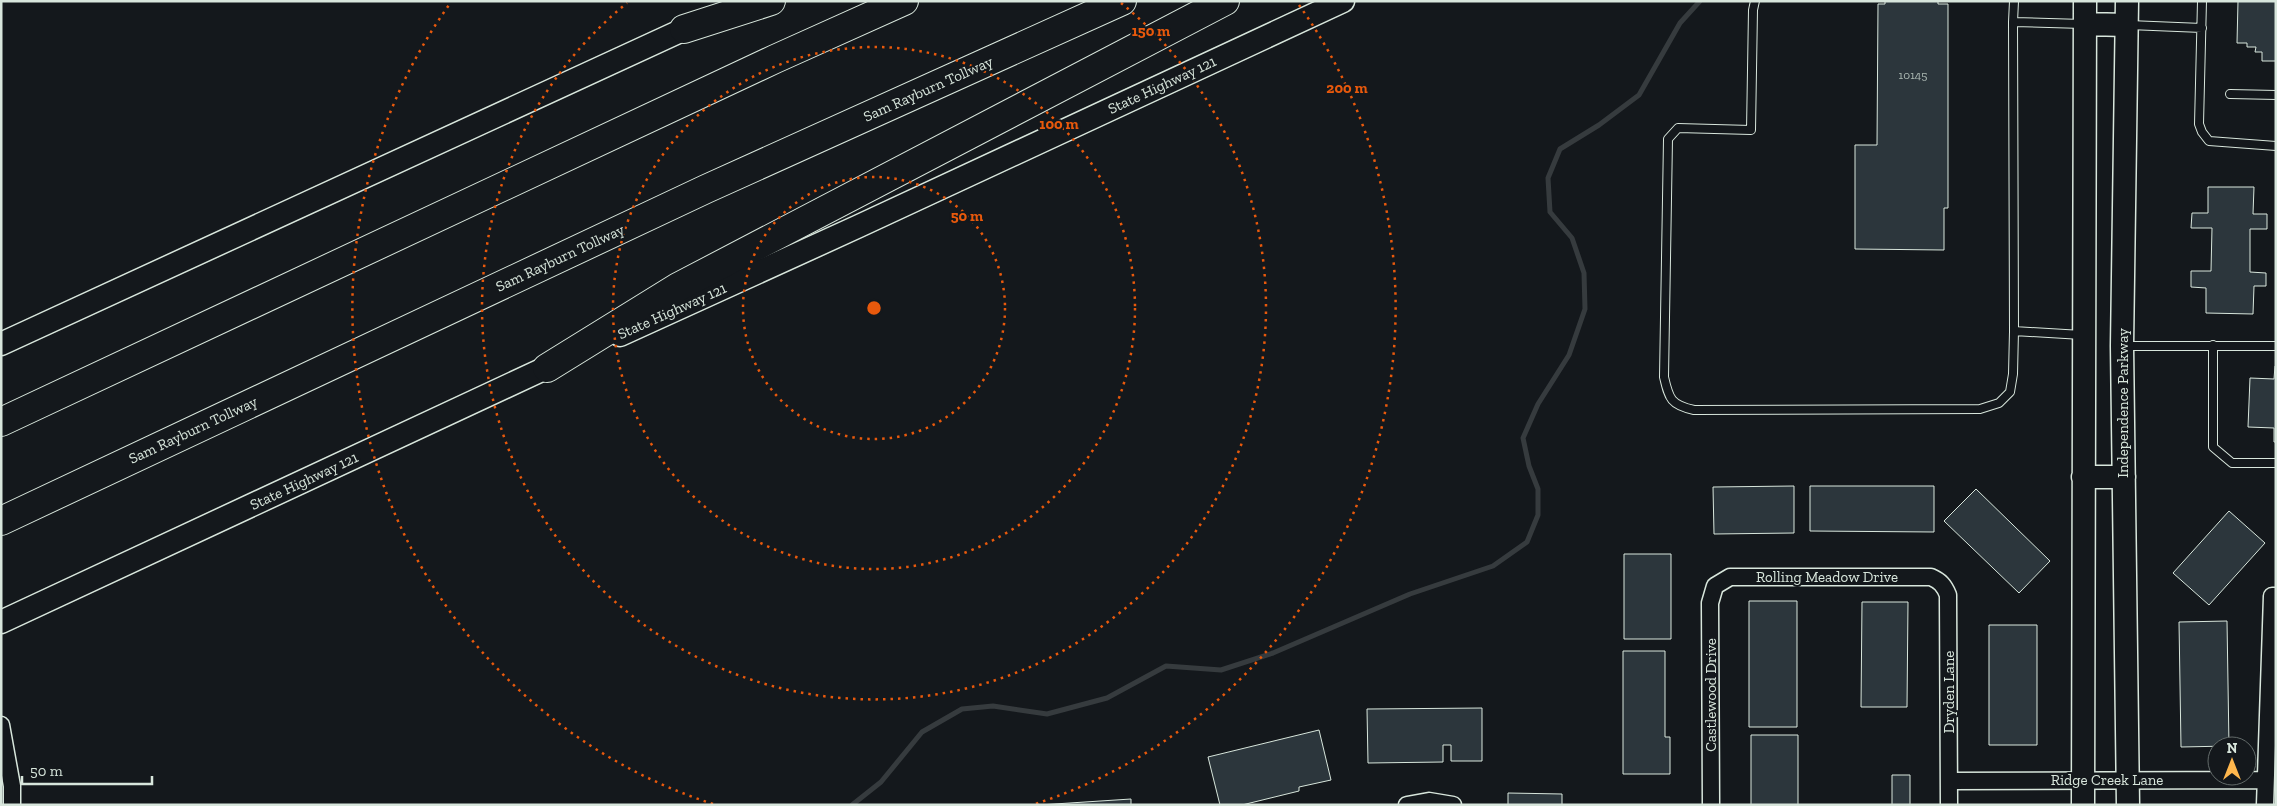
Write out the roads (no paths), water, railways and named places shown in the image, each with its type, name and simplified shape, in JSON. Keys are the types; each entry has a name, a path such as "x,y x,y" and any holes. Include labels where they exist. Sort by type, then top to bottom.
{"highway":[{"path":"684,29 771,1"},
{"path":"1,422 766,63 904,1"},
{"name":"Sam Rayburn Tollway","path":"1,521 706,189 1122,1"},
{"path":"547,368 678,287 1225,1"}],"main road":[{"path":"1,344 743,1"},
{"name":"State Highway 121","path":"1,622 1343,1"},
{"path":"2083,805 2082,477 2085,1"},
{"name":"Independence Parkway","path":"2127,1 2122,346 2128,805"},
{"path":"2085,24 2127,25"},
{"path":"2082,477 2124,477"}],"street":[{"name":"Rolling Meadow Drive","path":"1715,586 1730,577 1931,576 1940,582"},
{"name":"Dryden Lane","path":"1940,582 1948,595 1949,805"},
{"name":"Castlewood Drive","path":"1711,805 1710,603 1715,586"},
{"path":"2265,805 2274,596"},
{"path":"1,725 12,786 12,805"},
{"name":"Ridge Creek Lane","path":"1949,781 2265,780"},
{"path":"1407,805 1429,801 1453,805"}],"lane":[{"path":"1755,1 1753,10 1751,130 1678,128 1668,139 1664,377 1669,398 1680,407 1694,410 1980,409 1999,403 2010,392 2014,331 2014,1"},
{"path":"2202,1 2199,124 2202,132 2209,141 2276,146"},
{"path":"2013,22 2085,24"},
{"path":"2127,25 2202,28"},
{"path":"2230,94 2276,95"},
{"path":"2014,331 2083,335"},
{"path":"2213,345 2213,447 2232,463 2276,463"},
{"path":"2122,346 2276,346"}],"waterway":[{"path":"852,805 881,782 922,732 962,709 993,706 1047,714 1107,698 1166,666 1221,670 1273,653 1410,594 1493,566 1527,542 1538,515 1538,489 1529,466 1523,438 1538,404 1569,355 1585,309 1584,273 1572,238 1550,212 1548,178 1560,149 1599,125 1639,95 1680,23 1700,1"}]}
